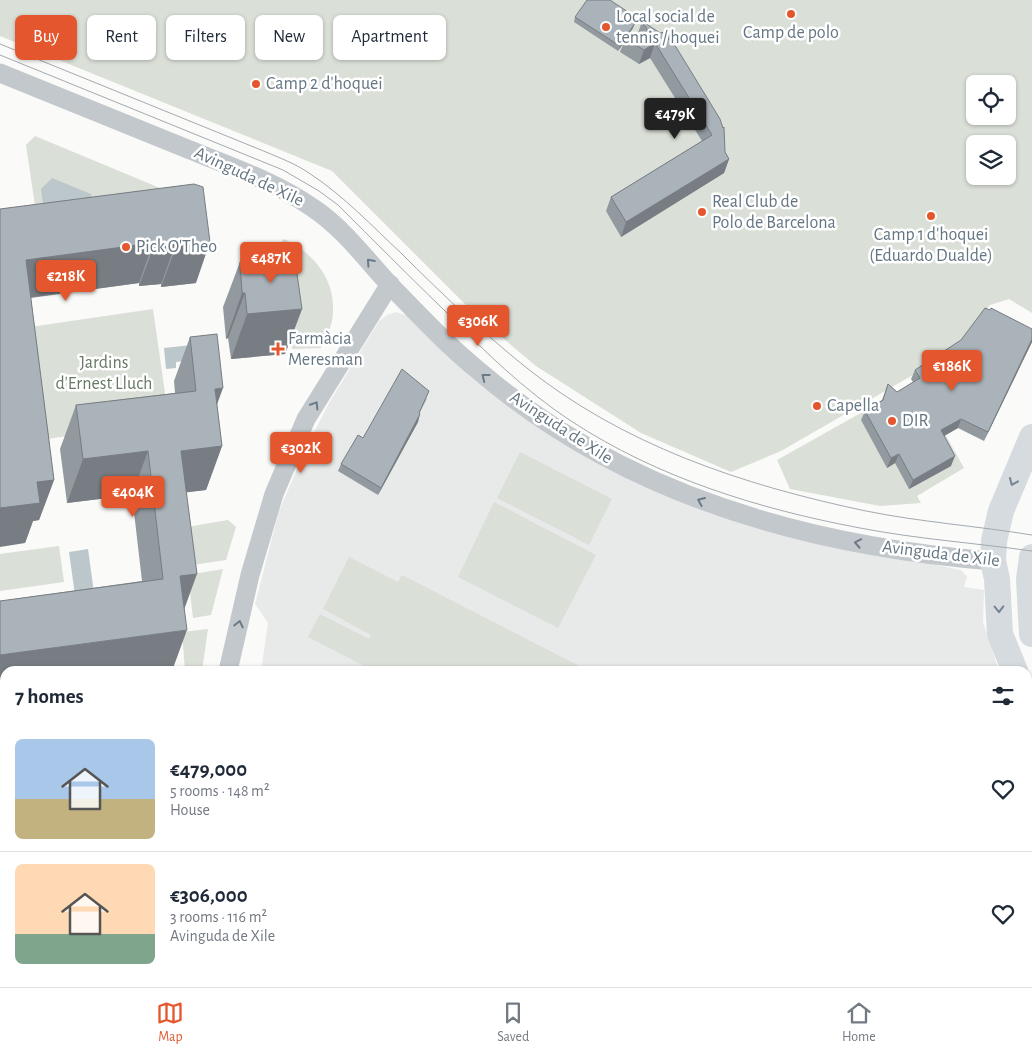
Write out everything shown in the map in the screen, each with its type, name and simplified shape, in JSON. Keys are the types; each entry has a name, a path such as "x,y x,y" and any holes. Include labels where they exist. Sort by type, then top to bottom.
{"street":[{"name":"Avinguda de Xile","path":"0,73 232,167 294,195 332,222 390,284 478,371 532,413 623,467 721,509 776,526 912,553 992,561 1031,560"},
{"path":"229,666 250,575 278,486 306,419 390,284"},
{"path":"1013,666 1000,634 997,578 992,561 1001,511 1032,437"},
{"path":"1031,560 1032,634"}],"shaded area":[{"path":"52,178 91,194 92,197 86,212 43,204 41,189"},
{"path":"396,312 411,317 624,476 706,511 766,530 961,570 967,577 964,587 984,590 983,622 997,666 262,666 268,623 255,604 279,511 307,446 329,403 379,321 387,315"},
{"path":"192,345 194,360 176,362 176,368 166,369 164,348"},
{"path":"88,549 95,600 76,602 69,552"}],"green space":[{"name":"Real Club de Polo de Barcelona","path":"0,0 1032,0 1032,313 1009,299 990,305 958,349 781,451 731,472 641,433 536,366 479,318 332,171 59,60 77,60 77,15 15,15 15,42 0,36"},
{"path":"35,136 196,203 38,226 26,145"},
{"path":"284,239 304,251 312,259 326,277 330,288 333,300 333,317 321,348 292,349 285,291 258,265 270,256"},
{"name":"Jardins d'Ernest Lluch","path":"153,309 169,421 40,440 23,328"},
{"name":"DIR","path":"916,382 964,468 917,496 921,503 880,506 790,489 777,460"},
{"path":"520,452 612,499 589,545 497,498"},
{"path":"494,502 596,555 558,628 458,577"},
{"path":"228,520 236,527 226,560 186,566 181,528"},
{"path":"59,546 64,582 0,591 0,554"},
{"path":"349,557 398,582 402,575 579,666 364,666 308,637 320,614 369,639 371,635 323,609"},
{"path":"223,569 211,615 193,618 188,575"},
{"path":"208,629 203,666 185,666 182,632"}],"building":[{"name":"Local social de tennis / hoquei","path":"587,0 610,0 634,16 630,20 635,23 620,46 575,17"},
{"path":"642,21 660,33 676,30 666,37 676,47 720,119 724,127 725,152 729,159 626,222 611,197 712,135 655,43 644,50 625,38 650,34"},
{"path":"194,184 203,187 210,242 176,247 176,243 154,246 153,243 26,260 54,480 37,482 40,503 0,508 0,209"},
{"path":"294,253 302,309 247,314 245,293 242,293 240,262"},
{"path":"985,308 990,310 991,308 1032,329 1032,339 988,432 961,419 941,430 955,456 913,480 899,454 891,458 865,411 883,400 888,384 897,392 920,378 915,370 961,340"},
{"path":"217,334 223,388 215,389 222,446 181,451 197,574 180,576 187,630 0,655 0,601 163,579 148,451 83,459 76,405 196,391 190,337"},
{"path":"402,369 429,391 420,414 381,488 341,464 358,435 363,438"}],"tram line":[{"path":"0,44 288,161 304,170 346,201 461,311 523,365 561,393 601,418 642,439 685,458 729,474 820,501 886,515 1032,535"},
{"path":"0,55 283,170 319,191 338,205 520,383 571,421 639,459 710,489 747,501 822,520 903,535 1032,551"}],"place":[{"name":"Camp de polo","path":"791,14"},
{"name":"Local social de tennis / hoquei","path":"606,27"},
{"name":"Camp 2 d'hoquei","path":"256,84"},
{"name":"Real Club de Polo de Barcelona","path":"702,212"},
{"name":"Camp 1 d'hoquei (Eduardo Dualde)","path":"931,216"},
{"name":"Pick O'Theo","path":"126,247"},
{"name":"Farmàcia Meresman","path":"278,349"},
{"name":"Capella","path":"817,406"},
{"name":"DIR","path":"892,421"}]}
